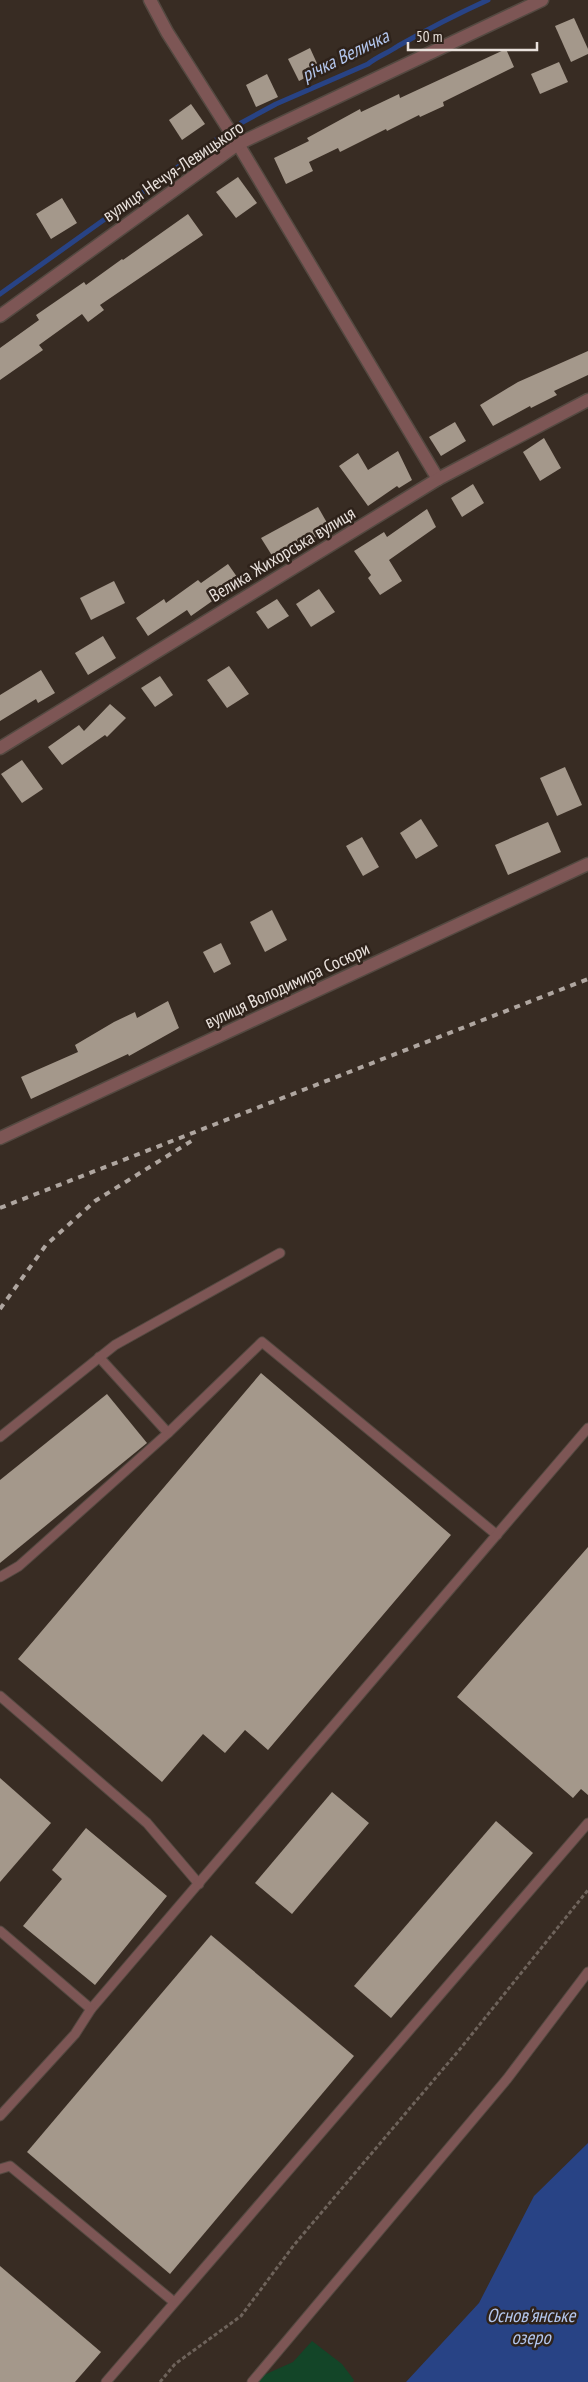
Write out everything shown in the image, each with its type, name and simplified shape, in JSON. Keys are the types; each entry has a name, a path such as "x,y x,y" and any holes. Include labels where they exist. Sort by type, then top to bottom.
{"street":[{"path":"150,0 167,32 238,144 438,479"},
{"name":"вулиця Нечуя-Левицького","path":"0,316 238,144 542,0"},
{"name":"Велика Жихорська вулиця","path":"0,748 438,479 588,400"},
{"name":"вулиця Володимира Сосюри","path":"0,1138 588,864"}],"lane":[{"path":"0,1437 115,1345 280,1253"},
{"path":"0,1578 19,1566 168,1433 262,1342 496,1535"},
{"path":"99,1357 168,1433"},
{"path":"0,2116 75,2034 91,2010 588,1428"},
{"path":"0,1696 147,1823 199,1884"},
{"path":"106,2382 588,1823"},
{"path":"0,1931 91,2010"},
{"path":"252,2382 507,2079 588,1972"},
{"path":"0,2169 10,2166 174,2302"}],"path":[{"path":"160,2382 175,2364 228,2323 241,2316 294,2245 453,2056 588,1890"}],"green space":[{"path":"312,2341 342,2364 354,2380 353,2382 253,2382 255,2379 293,2362"}],"water":[{"name":"Основ'янське озеро","path":"588,2143 588,2382 406,2382 479,2303 534,2196"}],"building":[{"path":"574,18 588,49 588,54 571,62 555,26"},
{"path":"310,48 320,70 299,81 288,59"},
{"path":"506,49 514,67 443,102 444,106 420,117 419,115 387,131 386,129 340,152 338,148 309,162 313,171 286,184 274,158 309,141 307,138 360,109 361,112 399,94 400,98"},
{"path":"559,62 568,82 540,94 531,74"},
{"path":"267,74 278,97 256,107 246,85"},
{"path":"191,104 205,124 182,140 169,120"},
{"path":"238,177 257,203 236,218 216,192"},
{"path":"62,198 77,223 51,239 36,214"},
{"path":"188,214 203,235 100,305 104,310 88,322 82,314 39,345 43,350 0,380 0,348 39,320 36,315 84,282 86,285"},
{"path":"588,351 588,375 554,391 557,395 531,408 530,406 493,426 480,405 518,382"},
{"path":"455,422 466,441 441,456 429,437"},
{"path":"544,438 561,468 540,481 523,452"},
{"path":"398,451 412,480 399,488 397,486 368,506 339,466 358,453 368,470"},
{"path":"473,484 484,503 462,517 451,498"},
{"path":"318,507 330,528 276,562 261,538"},
{"path":"427,509 436,527 389,560 402,581 380,595 368,578 371,575 354,551 384,532 387,537"},
{"path":"228,564 242,584 221,600 218,597 191,616 187,610 148,636 136,618 164,599 166,603 198,580 201,583"},
{"path":"114,581 125,603 91,620 80,598"},
{"path":"319,589 335,612 311,627 296,604"},
{"path":"277,599 289,616 268,629 256,612"},
{"path":"103,636 116,658 88,675 75,653"},
{"path":"229,666 249,694 227,708 207,680"},
{"path":"41,670 55,693 38,703 36,699 0,721 0,695"},
{"path":"160,676 173,695 155,707 141,688"},
{"path":"110,704 126,718 107,737 105,735 62,765 48,747 79,725 84,731"},
{"path":"22,760 43,789 22,803 1,774"},
{"path":"565,767 582,805 557,816 540,778"},
{"path":"421,819 438,846 416,859 400,833"},
{"path":"548,822 561,852 508,875 495,845"},
{"path":"362,837 379,867 363,876 346,846"},
{"path":"272,910 287,940 265,952 250,922"},
{"path":"221,943 231,964 214,973 203,952"},
{"path":"168,1001 179,1028 129,1056 128,1054 31,1099 21,1077 78,1052 75,1045 114,1022 135,1012 137,1018"},
{"path":"261,1373 451,1535 268,1750 245,1730 225,1753 203,1734 162,1782 18,1659"},
{"path":"107,1394 147,1443 0,1563 0,1480"},
{"path":"588,1547 588,1795 581,1789 573,1798 457,1697"},
{"path":"0,1778 51,1823 0,1882"},
{"path":"332,1792 369,1823 292,1914 255,1883"},
{"path":"496,1821 533,1853 391,2018 354,1986"},
{"path":"86,1828 167,1896 95,1985 23,1926 62,1879 52,1870"},
{"path":"211,1935 354,2056 170,2274 27,2152"},
{"path":"0,2266 101,2352 75,2382 0,2382"}],"waterway":[{"name":"річка Величка","path":"241,123 276,104 368,64 431,28 488,0"},
{"name":"річка Величка","path":"0,294 217,139"}],"railway":[{"path":"0,1208 588,979"},
{"path":"0,1309 46,1245 95,1201 193,1140"}]}
